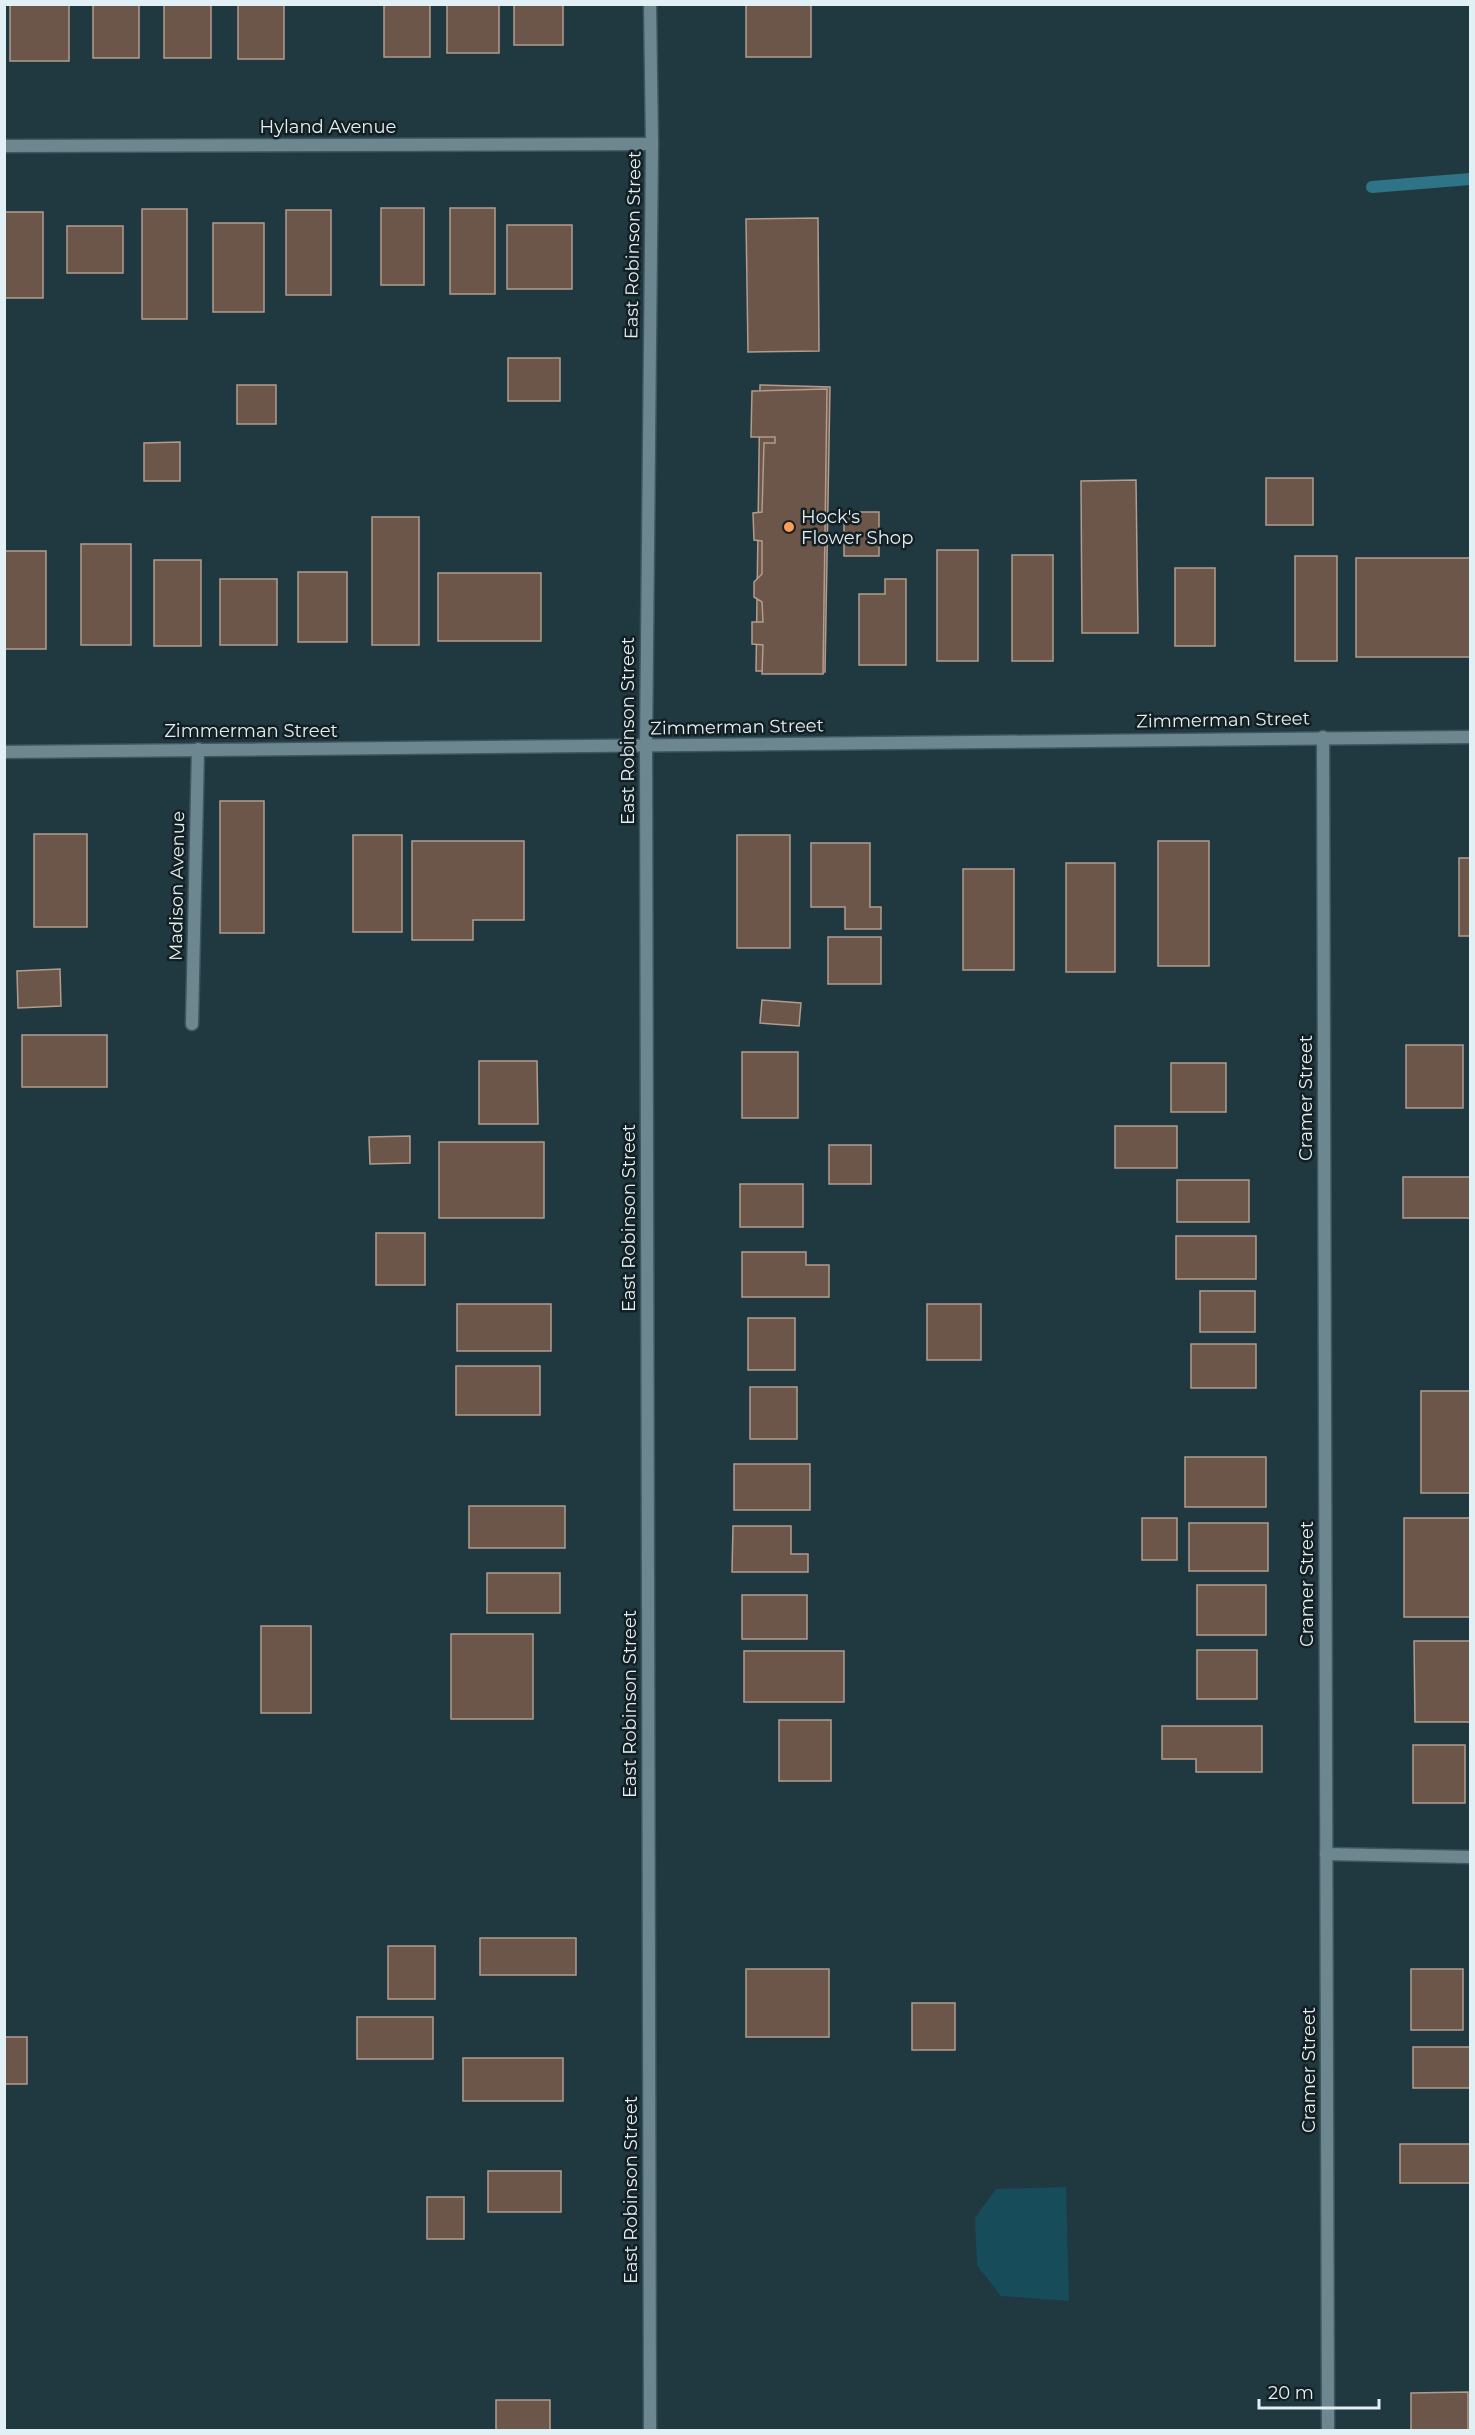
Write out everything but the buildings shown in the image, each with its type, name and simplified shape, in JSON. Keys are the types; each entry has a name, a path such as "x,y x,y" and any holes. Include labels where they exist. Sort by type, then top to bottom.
{"street":[{"name":"East Robinson Street","path":"650,4 652,144 646,746 650,2430"},
{"name":"Hyland Avenue","path":"4,146 652,144"},
{"name":"Cramer Street","path":"1323,737 1328,2430"},
{"name":"Zimmerman Street","path":"4,752 1470,737"},
{"name":"Madison Avenue","path":"192,1024 198,749"},
{"path":"1326,1854 1470,1857"}],"shaded area":[{"path":"1066,2187 1069,2301 1001,2296 977,2265 975,2218 996,2189"}],"waterway":[{"path":"1372,187 1470,179"}],"place":[{"name":"Hock's Flower Shop","path":"789,527"}]}
